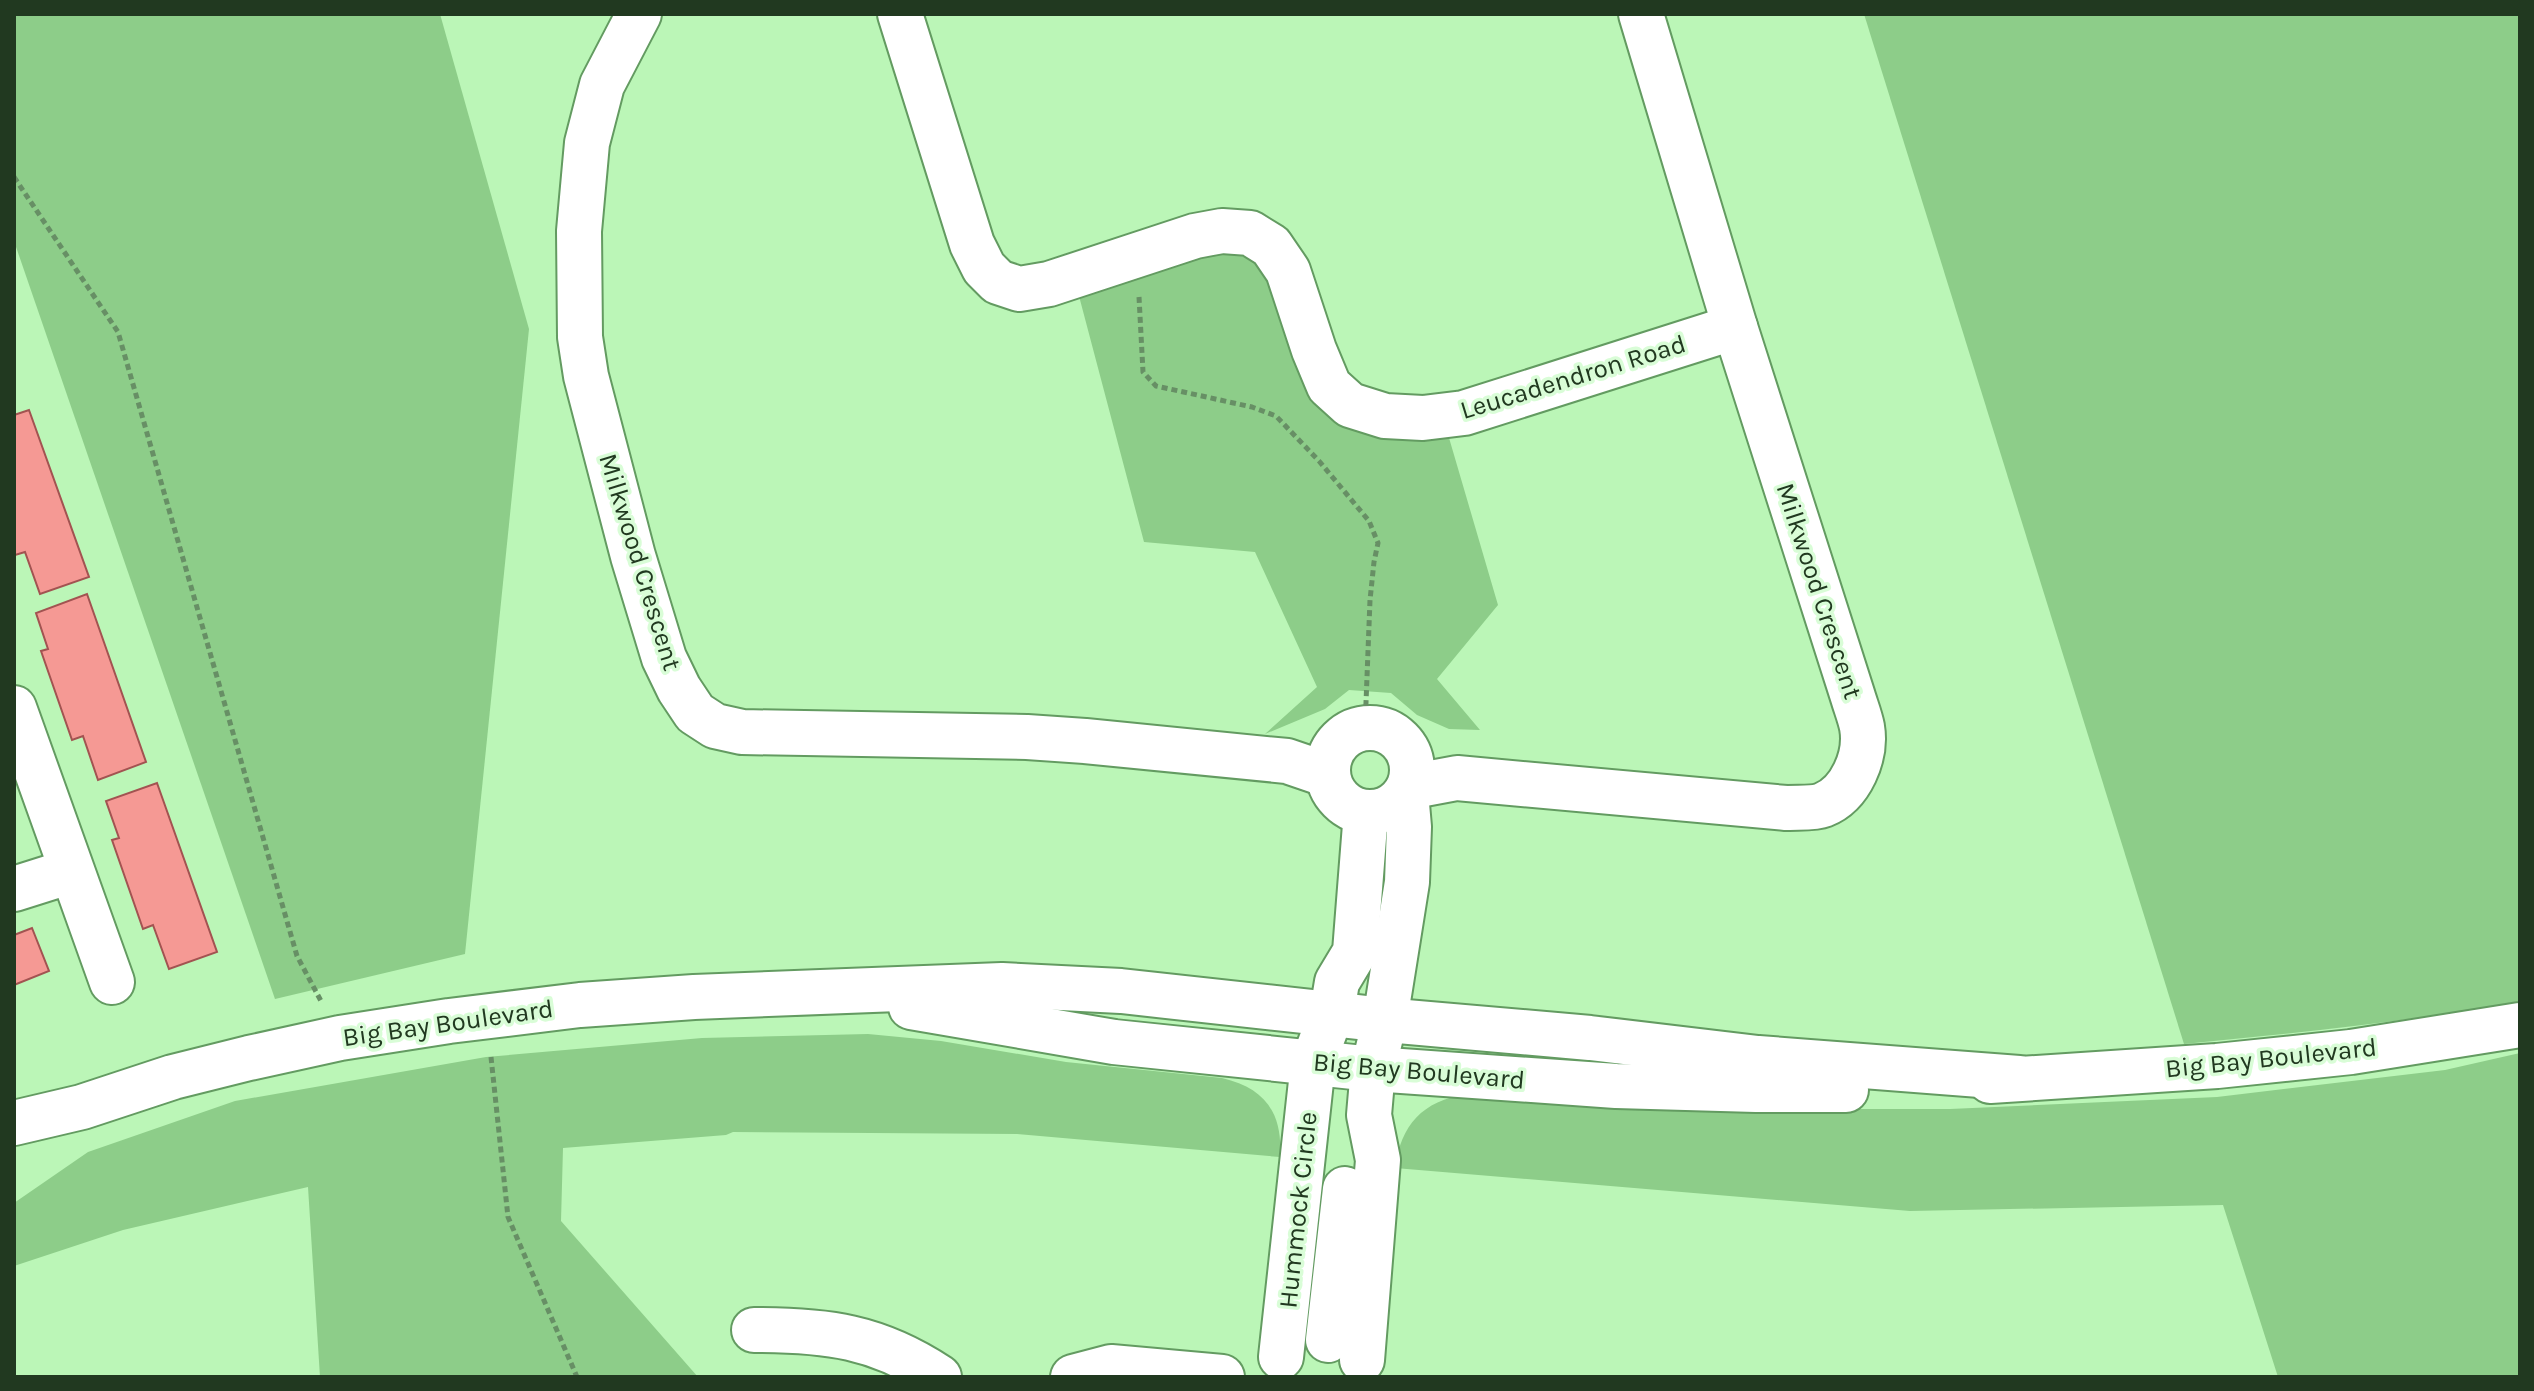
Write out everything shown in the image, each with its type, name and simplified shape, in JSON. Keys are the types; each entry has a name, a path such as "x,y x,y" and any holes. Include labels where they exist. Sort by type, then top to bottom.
{"street":[{"name":"Milkwood Crescent","path":"639,14 602,85 587,143 579,231 580,337 586,376 664,658 695,713 715,726 742,732 1027,737 1287,761 1347,772 1378,812 1389,808 1408,778 1399,739 1383,729 1347,772"},
{"name":"Leucadendron Road","path":"900,14 972,244 984,268 998,282 1019,289 1049,284 1195,236 1222,231 1250,233 1271,246 1288,271 1329,386 1350,405 1385,416 1423,418 1464,413 1735,327"},
{"name":"Milkwood Crescent","path":"1408,778 1457,778 1786,808 1822,806 1842,794 1862,752 1863,729 1735,327 1641,14"},
{"path":"14,708 112,982"},
{"path":"1334,997 1329,948 1347,772"},
{"path":"1269,1369 1303,1343 1361,1365 1378,1160 1369,1115 1373,1069 1385,1020 1407,882 1408,778"},
{"path":"14,889 71,871"},
{"name":"Big Bay Boulevard","path":"14,1123 82,1107 173,1077 340,1038 486,1016 651,1000 1002,985 1334,997 1385,1020 1590,1038 1758,1058 2019,1078"},
{"name":"Big Bay Boulevard","path":"822,993 1114,1042 1313,1063 1616,1086 1756,1090 1899,1090 2019,1078 2217,1066 2351,1052 2520,1025"},
{"name":"Hummock Circle","path":"1269,1369 1313,1063 1334,997"},
{"name":"Big Bay Boulevard","path":"14,1155 82,1107"},
{"path":"754,1330 809,1330 874,1344 939,1377"},
{"path":"1073,1377 1111,1367 1222,1377"}],"path":[{"path":"14,177 118,332 297,956 340,1038"},
{"path":"1126,259 1139,297 1143,372 1156,386 1252,407 1276,416 1369,521 1378,543 1347,772"},
{"path":"486,1016 508,1217 577,1377"}],"green space":[{"path":"14,14 440,14 529,329 465,954 275,999 14,241"},
{"path":"1864,14 2520,14 2520,1001 2395,1021 2184,1044"},
{"path":"1243,241 1261,252 1299,365 1447,431 1498,605 1437,679 1480,730 1449,729 1417,715 1391,693 1349,690 1325,709 1265,734 1317,687 1255,552 1144,542 1079,296"},
{"path":"868,1034 941,1041 1066,1062 1237,1082 1260,1096 1274,1115 1280,1157 1017,1134 733,1132 563,1148 561,1221 698,1377 320,1377 308,1187 123,1230 14,1266 14,1203 88,1152 235,1101 486,1057 702,1038"},
{"path":"2520,1053 2520,1377 2278,1377 2223,1205 1910,1211 1395,1168 1402,1139 1416,1118 1438,1102 1467,1094 1675,1109 1950,1109 2217,1097 2445,1070"}],"building":[{"path":"29,410 89,577 40,594 25,552 15,555 14,552 14,415"},
{"path":"87,594 146,762 98,780 83,736 72,740 41,651 48,649 36,613"},
{"path":"157,783 217,952 169,969 153,925 143,929 112,840 119,838 106,801"},
{"path":"32,928 49,971 14,985 14,935"}]}
